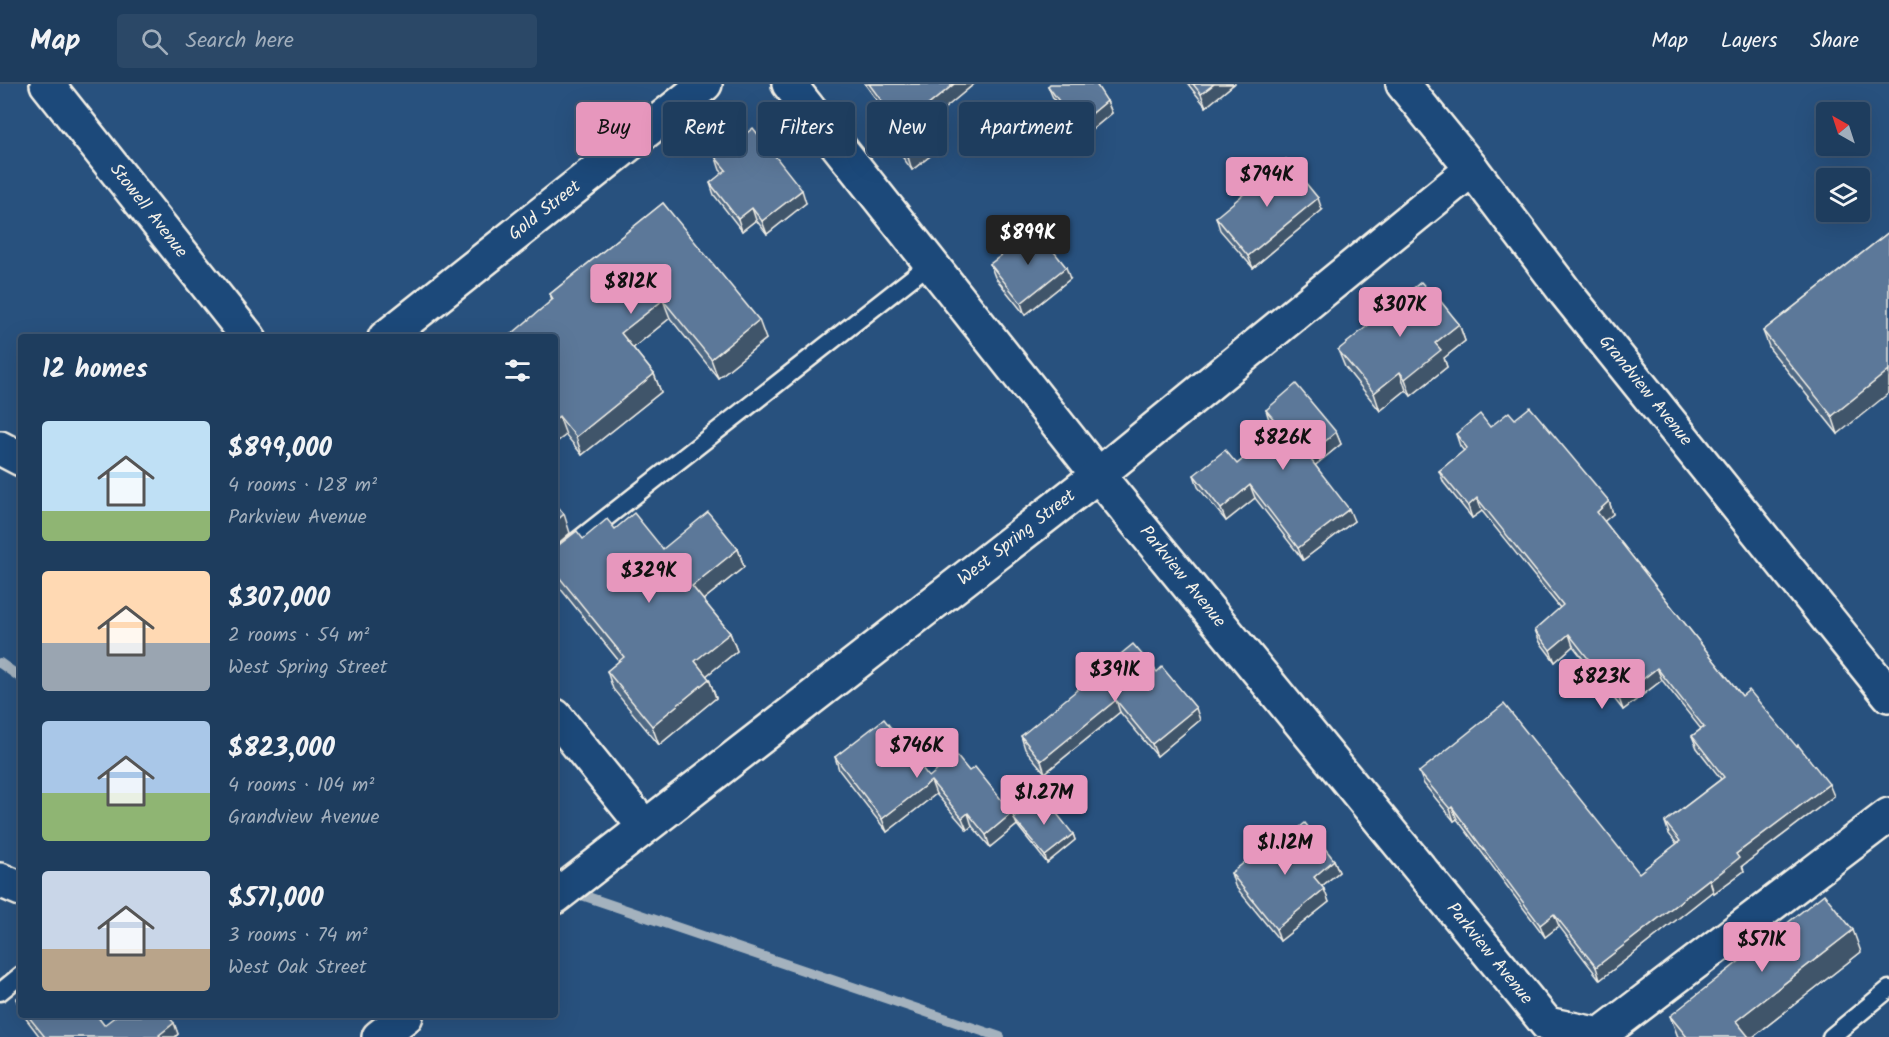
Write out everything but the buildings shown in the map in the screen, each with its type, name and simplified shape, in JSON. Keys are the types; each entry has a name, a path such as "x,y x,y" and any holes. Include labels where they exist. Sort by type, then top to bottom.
{"street":[{"name":"Stowell Avenue","path":"47,84 246,334"},
{"name":"Gold Street","path":"390,334 705,84"},
{"name":"Parkview Avenue","path":"789,84 1098,475 1547,1024 1600,1035 1889,815"},
{"name":"Grandview Avenue","path":"1403,84 1472,169 1566,294 1889,695"},
{"name":"West Spring Street","path":"558,895 1098,475 1472,169"},
{"path":"0,448 18,457"},
{"path":"558,720 644,826"},
{"path":"0,880 18,888"},
{"path":"379,1037 403,1018"}],"lane":[{"path":"558,556 931,264"},
{"path":"0,992 18,977"},
{"path":"1831,1037 1889,989"}],"waterway":[{"path":"0,663 18,676"},
{"path":"573,892 1000,1037"}]}
